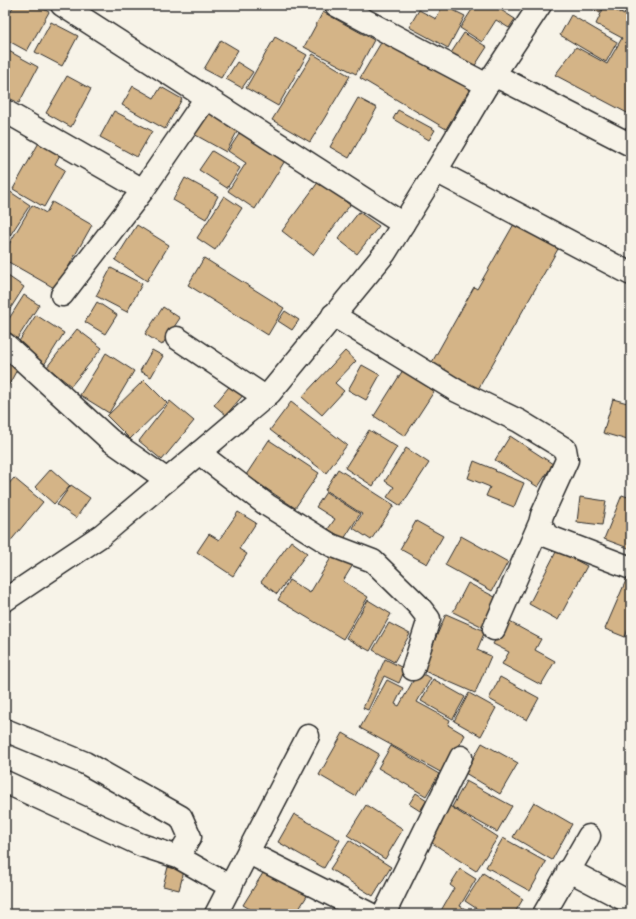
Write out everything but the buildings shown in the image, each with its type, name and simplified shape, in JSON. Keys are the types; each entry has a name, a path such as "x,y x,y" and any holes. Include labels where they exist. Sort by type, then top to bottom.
{"street":[{"path":"62,5 402,224"},
{"path":"336,5 487,85"},
{"path":"5,600 102,535 270,393 385,252 436,171 487,85 538,6"},
{"path":"487,85 495,76 506,80 631,146"},
{"path":"62,295 143,190 206,98"},
{"path":"5,111 143,190"},
{"path":"436,171 631,274"},
{"path":"334,315 457,391 520,421 565,449 567,460 494,629"},
{"path":"177,338 265,397"},
{"path":"5,344 110,440 167,480"},
{"path":"199,453 267,504 330,545 373,561 418,605 429,619 414,669"},
{"path":"540,523 547,536 631,568"},
{"path":"5,730 84,763 181,817 190,837 178,857"},
{"path":"216,914 249,853 308,736"},
{"path":"384,914 461,757"},
{"path":"5,782 141,845 178,857 231,887"},
{"path":"544,914 589,836"},
{"path":"249,853 370,914"},
{"path":"568,870 631,903"}]}
